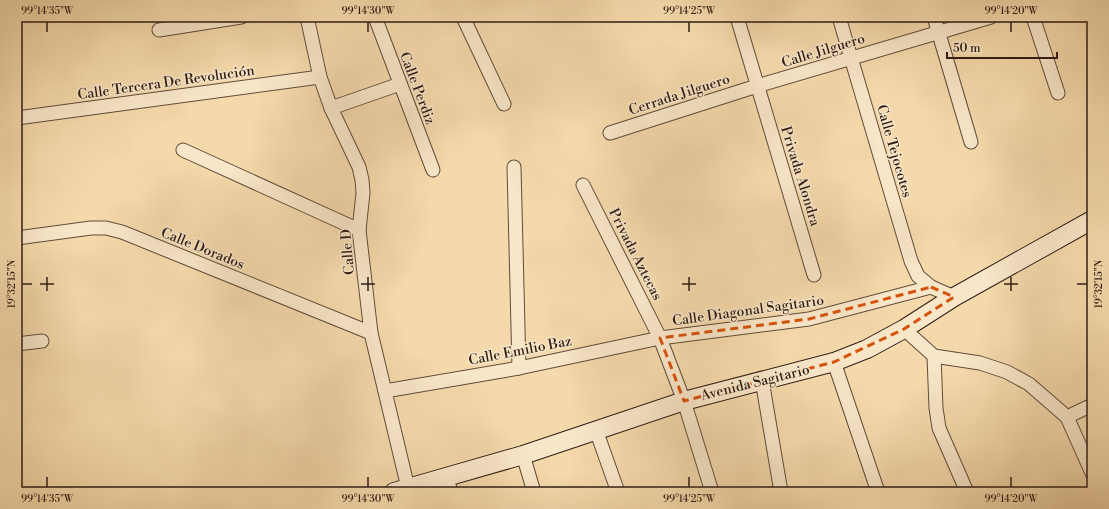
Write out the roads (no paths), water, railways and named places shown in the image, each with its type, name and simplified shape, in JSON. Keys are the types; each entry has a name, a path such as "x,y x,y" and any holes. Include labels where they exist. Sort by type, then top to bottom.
{"street":[{"path":"159,30 240,17"},
{"name":"Calle D","path":"307,17 320,77 331,108 358,167 362,180 363,193 360,230 371,333 385,392 404,491"},
{"name":"Calle Perdiz","path":"374,17 433,170"},
{"path":"463,17 504,104"},
{"name":"Privada Alondra","path":"737,17 814,275"},
{"name":"Calle Tejocotes","path":"839,17 910,261 918,276 931,287"},
{"path":"934,17 971,142"},
{"name":"Calle Jilguero","path":"757,86 991,17"},
{"path":"1033,17 1058,93"},
{"name":"Calle Tercera De Revolución","path":"17,118 320,77"},
{"path":"331,108 400,84"},
{"name":"Cerrada Jilguero","path":"610,133 757,86"},
{"path":"183,150 360,230"},
{"path":"514,167 519,368"},
{"name":"Privada Aztecas","path":"583,184 660,338 684,400 712,492"},
{"name":"Avenida Sagitario","path":"404,491 449,485 523,455 684,400 834,362 867,349 904,329 954,297 1092,220"},
{"name":"Calle Dorados","path":"17,238 91,228 106,228 122,232 371,333"},
{"path":"931,287 954,297"},
{"name":"Calle Diagonal Sagitario","path":"660,338 809,320 931,287"},
{"path":"904,329 934,356 980,363 1008,372 1028,384 1067,417 1092,473"},
{"name":"Calle Emilio Baz","path":"385,392 519,368 660,338"},
{"path":"17,344 42,341"},
{"path":"934,356 936,408 939,428 967,492"},
{"path":"834,362 878,492"},
{"path":"762,380 781,492"},
{"path":"1067,417 1092,405"},
{"path":"596,430 618,492"},
{"path":"523,455 534,492"}]}
